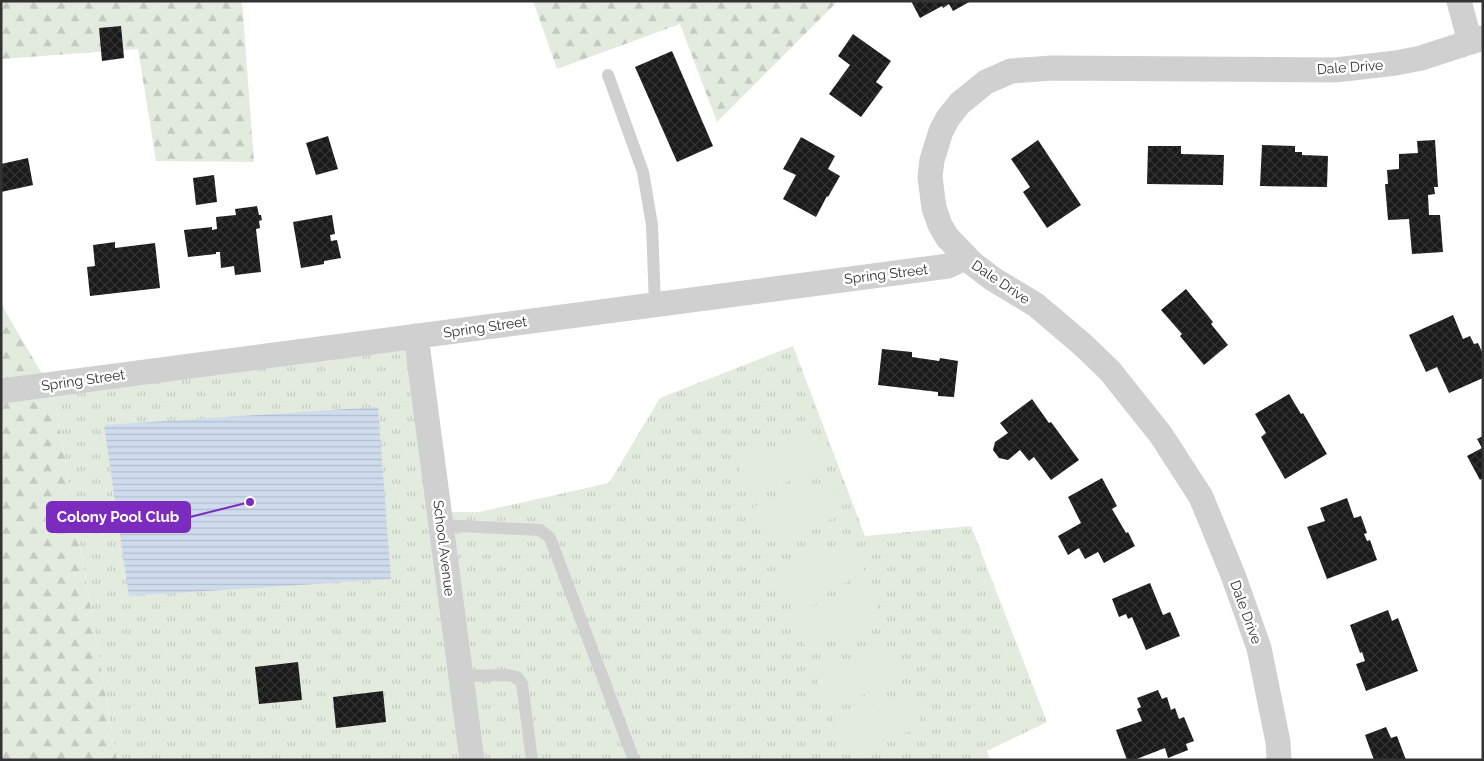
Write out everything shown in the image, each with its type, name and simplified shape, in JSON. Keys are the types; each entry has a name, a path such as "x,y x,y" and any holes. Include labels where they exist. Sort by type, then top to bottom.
{"street":[{"path":"1459,1 1476,40"},
{"name":"Dale Drive","path":"1279,760 1278,742 1259,648 1233,575 1202,498 1161,435 1110,371 1036,305 972,264 947,237 934,208 930,177 932,160 941,131 948,118 960,103 986,82 1011,71 1044,69 1335,70 1396,64 1476,40"},
{"name":"Spring Street","path":"1,391 948,266 966,257"},
{"name":"School Avenue","path":"416,336 472,760"}],"lane":[{"path":"608,75 643,172 652,225 655,305"},
{"path":"441,525 540,530 550,538 634,760"},
{"path":"461,676 508,675 517,677 522,684 532,760"}],"green space":[{"path":"1,1 242,1 254,162 156,161 138,49 1,59"},
{"path":"533,1 838,1 717,122 680,24 557,69"},
{"path":"1,304 54,394 117,760 1,760"},
{"path":"404,346 436,512 479,512 609,483 660,398 793,346 865,536 971,526 1047,722 987,751 990,760 117,760 54,394"},
{"path":"813,433 826,468 749,496 736,460"},
{"path":"830,480 843,515 766,543 753,507"},
{"path":"853,539 866,575 789,602 776,567"},
{"path":"870,586 883,622 806,649 793,613"},
{"path":"891,645 904,680 827,708 814,672"},
{"path":"910,692 922,727 846,755 833,719"}],"water":[{"path":"378,407 391,579 129,596 104,425"}],"building":[{"path":"911,1 971,1 953,11 949,4 943,8 942,6 920,18"},
{"path":"121,26 124,58 102,61 99,28"},
{"path":"853,34 891,61 876,82 883,87 861,117 829,94 850,65 838,56"},
{"path":"672,51 713,146 677,162 635,67"},
{"path":"328,136 338,169 316,175 306,143"},
{"path":"801,137 835,156 828,169 840,176 816,217 783,199 796,175 783,169"},
{"path":"1038,140 1081,205 1047,228 1023,192 1030,187 1011,159"},
{"path":"1435,140 1438,187 1434,187 1435,194 1428,195 1429,215 1440,215 1443,252 1412,254 1409,219 1388,220 1385,184 1388,184 1387,170 1399,169 1399,154 1418,153 1417,141"},
{"path":"1262,145 1295,146 1295,152 1302,152 1302,155 1328,156 1327,187 1260,186"},
{"path":"1148,146 1181,146 1181,154 1224,155 1223,185 1147,184"},
{"path":"28,158 33,185 1,192 1,164"},
{"path":"214,175 217,202 196,205 193,178"},
{"path":"257,206 262,220 259,221 260,228 256,229 261,272 235,275 234,266 221,268 220,252 188,257 184,230 212,227 212,230 217,229 216,217 236,215 235,209"},
{"path":"332,215 335,234 330,235 331,241 337,240 341,258 324,261 324,264 301,268 293,222"},
{"path":"115,242 115,248 155,243 160,288 90,296 87,267 95,266 93,245"},
{"path":"1186,289 1213,322 1211,324 1228,345 1204,365 1180,336 1182,334 1161,310"},
{"path":"1453,315 1463,339 1470,336 1474,344 1478,343 1483,354 1483,378 1449,393 1437,367 1426,372 1409,335"},
{"path":"882,349 912,352 912,357 939,361 940,358 958,361 954,397 938,396 938,392 878,385"},
{"path":"1289,394 1301,414 1303,413 1327,454 1285,479 1261,437 1266,433 1255,414"},
{"path":"1032,399 1079,460 1051,480 1034,457 1029,461 1020,450 1008,460 999,458 993,450 995,442 1008,433 1000,423"},
{"path":"1483,436 1483,478 1480,480 1467,456 1482,448 1477,439"},
{"path":"1102,478 1117,506 1112,509 1135,546 1104,563 1098,552 1085,559 1079,548 1068,555 1058,536 1081,523 1068,497"},
{"path":"1347,498 1354,518 1361,516 1367,533 1364,534 1367,541 1370,540 1377,560 1327,579 1307,527 1325,521 1320,508"},
{"path":"1150,583 1163,615 1170,612 1180,636 1146,650 1132,617 1128,619 1126,614 1119,617 1112,599"},
{"path":"1388,610 1392,621 1398,618 1418,671 1366,691 1356,664 1365,661 1362,652 1360,653 1350,625"},
{"path":"298,662 302,700 259,704 255,667"},
{"path":"1158,690 1162,699 1167,697 1171,710 1175,708 1179,719 1184,717 1194,741 1186,744 1188,750 1168,758 1165,748 1134,760 1127,760 1116,730 1142,721 1137,709 1141,707 1137,698"},
{"path":"383,691 386,722 336,728 333,697"},
{"path":"1386,727 1391,738 1397,736 1406,760 1374,760 1365,735"}],"place":[{"name":"Colony Pool Club","path":"250,502"}]}
